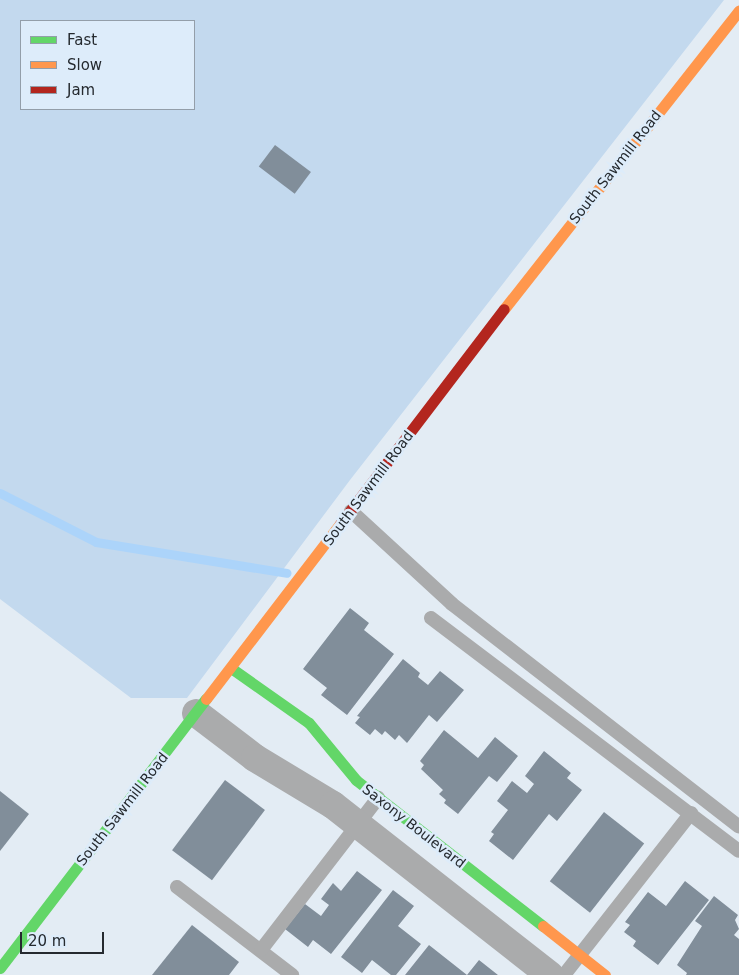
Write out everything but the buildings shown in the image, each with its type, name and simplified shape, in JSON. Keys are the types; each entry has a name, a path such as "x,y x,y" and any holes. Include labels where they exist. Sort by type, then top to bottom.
{"street":[{"name":"South Sawmill Road","path":"0,968 739,10"},
{"name":"Saxony Boulevard","path":"231,668 309,723 356,780 605,975"},
{"path":"196,713 255,758 333,805 550,975"}],"lane":[{"path":"351,511 452,604 739,828"},
{"path":"431,618 739,851"},
{"path":"261,950 378,798"},
{"path":"564,975 690,813"},
{"path":"177,887 292,975"}],"shaded area":[{"path":"0,0 724,0 350,480 187,698 131,698 0,599"}],"waterway":[{"path":"0,493 96,542 287,573"}],"traffic: fast":[{"path":"231,668 309,723 356,780 543,926"},
{"path":"0,968 206,699"}],"traffic: slow":[{"path":"504,309 739,10"},
{"path":"206,699 340,524"},
{"path":"543,926 605,975"}],"traffic: jam":[{"path":"340,524 504,309"}]}
